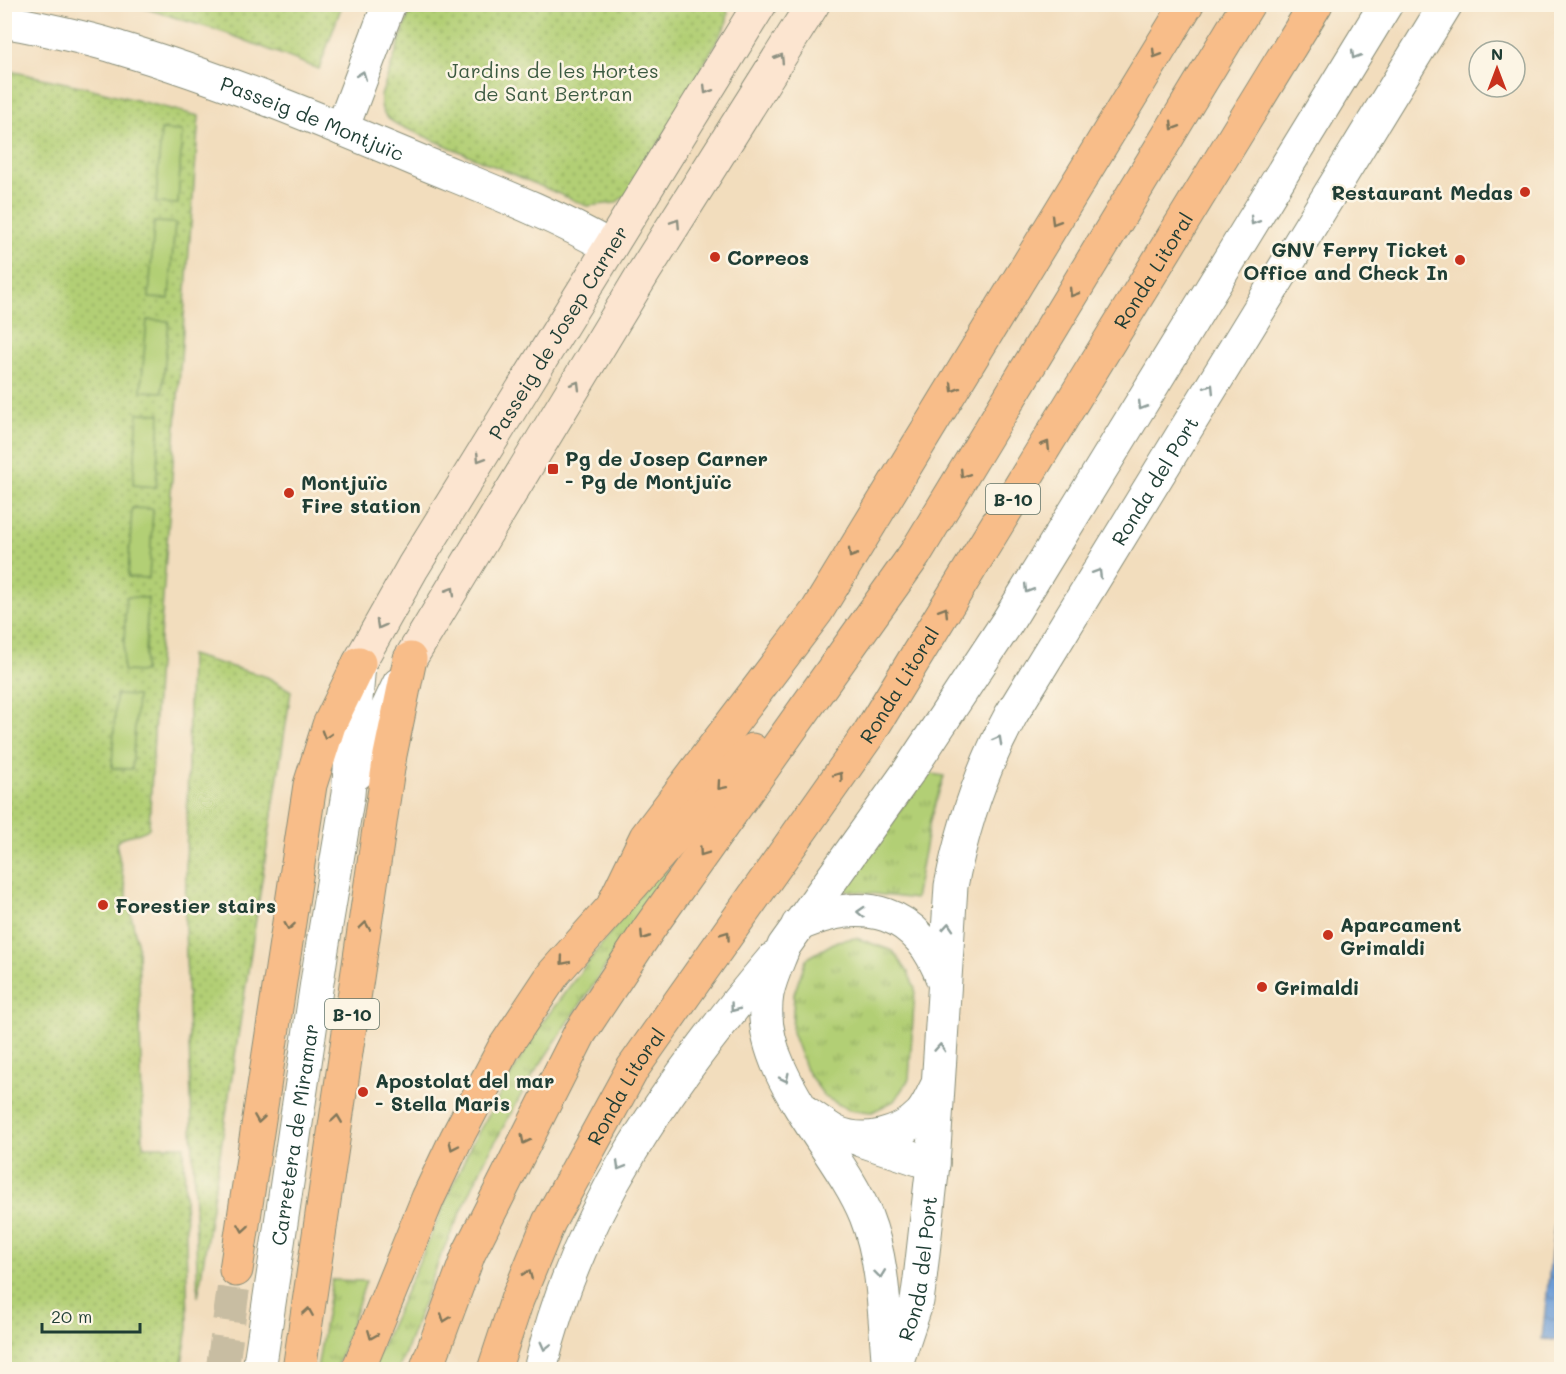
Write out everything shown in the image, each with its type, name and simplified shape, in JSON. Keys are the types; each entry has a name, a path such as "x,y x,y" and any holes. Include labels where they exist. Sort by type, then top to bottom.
{"highway":[{"name":"B-10","path":"615,901 646,837 818,611 1187,4"},
{"name":"B-10","path":"426,1370 469,1253 580,1033 650,927 915,554 1248,4"},
{"name":"Ronda Litoral","path":"494,1370 517,1300 549,1222 633,1068 868,735 1316,4"},
{"name":"B-10","path":"358,1370 428,1198 456,1139 504,1048 554,974 615,901 672,842 882,598"},
{"name":"B-10","path":"299,1370 390,755 410,659"},
{"path":"236,1270 310,784 329,725 359,663"}],"main road":[{"name":"Passeig de Josep Carner","path":"359,663 412,567 760,4"},
{"path":"410,659 644,272 813,4"},
{"path":"610,247 644,272"}],"street":[{"path":"342,129 389,4"},
{"name":"Ronda del Port","path":"889,1370 880,1274 866,1217 851,1183 789,1086 773,1053 766,1019 767,993 791,936 909,771 1008,621 1386,4"},
{"name":"Ronda del Port","path":"894,1370 917,1301 933,1164 951,886 958,849 977,786 990,754 1161,469 1446,4"},
{"name":"Passeig de Montjuïc","path":"4,21 127,50 200,74 342,129 575,226 610,247"},
{"name":"Carretera de Miramar","path":"348,794 410,659"},
{"name":"Carretera de Miramar","path":"260,1370 348,794 359,663"},
{"name":"Ronda del Port","path":"791,936 818,917 840,912 864,911 890,916 907,924 924,940 934,956 944,985"},
{"path":"540,1370 547,1337 588,1226 620,1166 670,1088 791,936"},
{"name":"Ronda del Port","path":"859,1139 894,1133 913,1122 923,1112 938,1084"},
{"name":"Ronda del Port","path":"807,1113 836,1132 933,1164"}],"green space":[{"path":"342,4 319,69 226,33 134,5"},
{"name":"Jardins de les Hortes de Sant Bertran","path":"412,5 726,5 728,14 726,25 632,191 615,203 587,206 396,124 386,116 381,106 381,96"},
{"path":"5,70 199,116 157,678 149,828 141,833 123,837 116,843 138,947 143,1146 184,1146 188,1328 181,1369 5,1369"},
{"path":"161,130 182,131 178,204 156,203"},
{"path":"154,222 175,223 169,299 149,298"},
{"path":"147,320 169,321 162,392 141,391"},
{"path":"138,413 160,414 156,487 133,485"},
{"path":"132,508 153,509 149,578 128,577"},
{"path":"126,597 148,598 144,672 123,671"},
{"path":"190,655 267,677 291,691 198,1297 185,926"},
{"path":"116,695 137,696 132,769 112,768"},
{"path":"926,773 944,776 930,820 915,899 843,890"},
{"path":"670,870 529,1081 485,1160 441,1255 399,1369 371,1370 471,1145 539,1027 656,872"},
{"path":"856,938 893,951 908,972 915,989 909,1079 894,1101 872,1112 849,1110 825,1097 806,1070 792,1032 794,994 806,959 837,941"},
{"path":"332,1280 366,1281 336,1369 317,1369"}],"water":[{"path":"1561,1163 1561,1341 1542,1339"}],"tunnel":[{"path":"222,1370 236,1270"}],"place":[{"name":"Restaurant Medas","path":"1525,192"},
{"name":"Correos","path":"715,257"},
{"name":"GNV Ferry Ticket Office and Check In","path":"1460,260"},
{"name":"Pg de Josep Carner - Pg de Montjuïc","path":"553,469"},
{"name":"Montjuïc Fire station","path":"289,493"},
{"name":"Forestier stairs","path":"103,905"},
{"name":"Aparcament Grimaldi","path":"1328,935"},
{"name":"Grimaldi","path":"1262,987"},
{"name":"Apostolat del mar - Stella Maris","path":"363,1092"}]}
